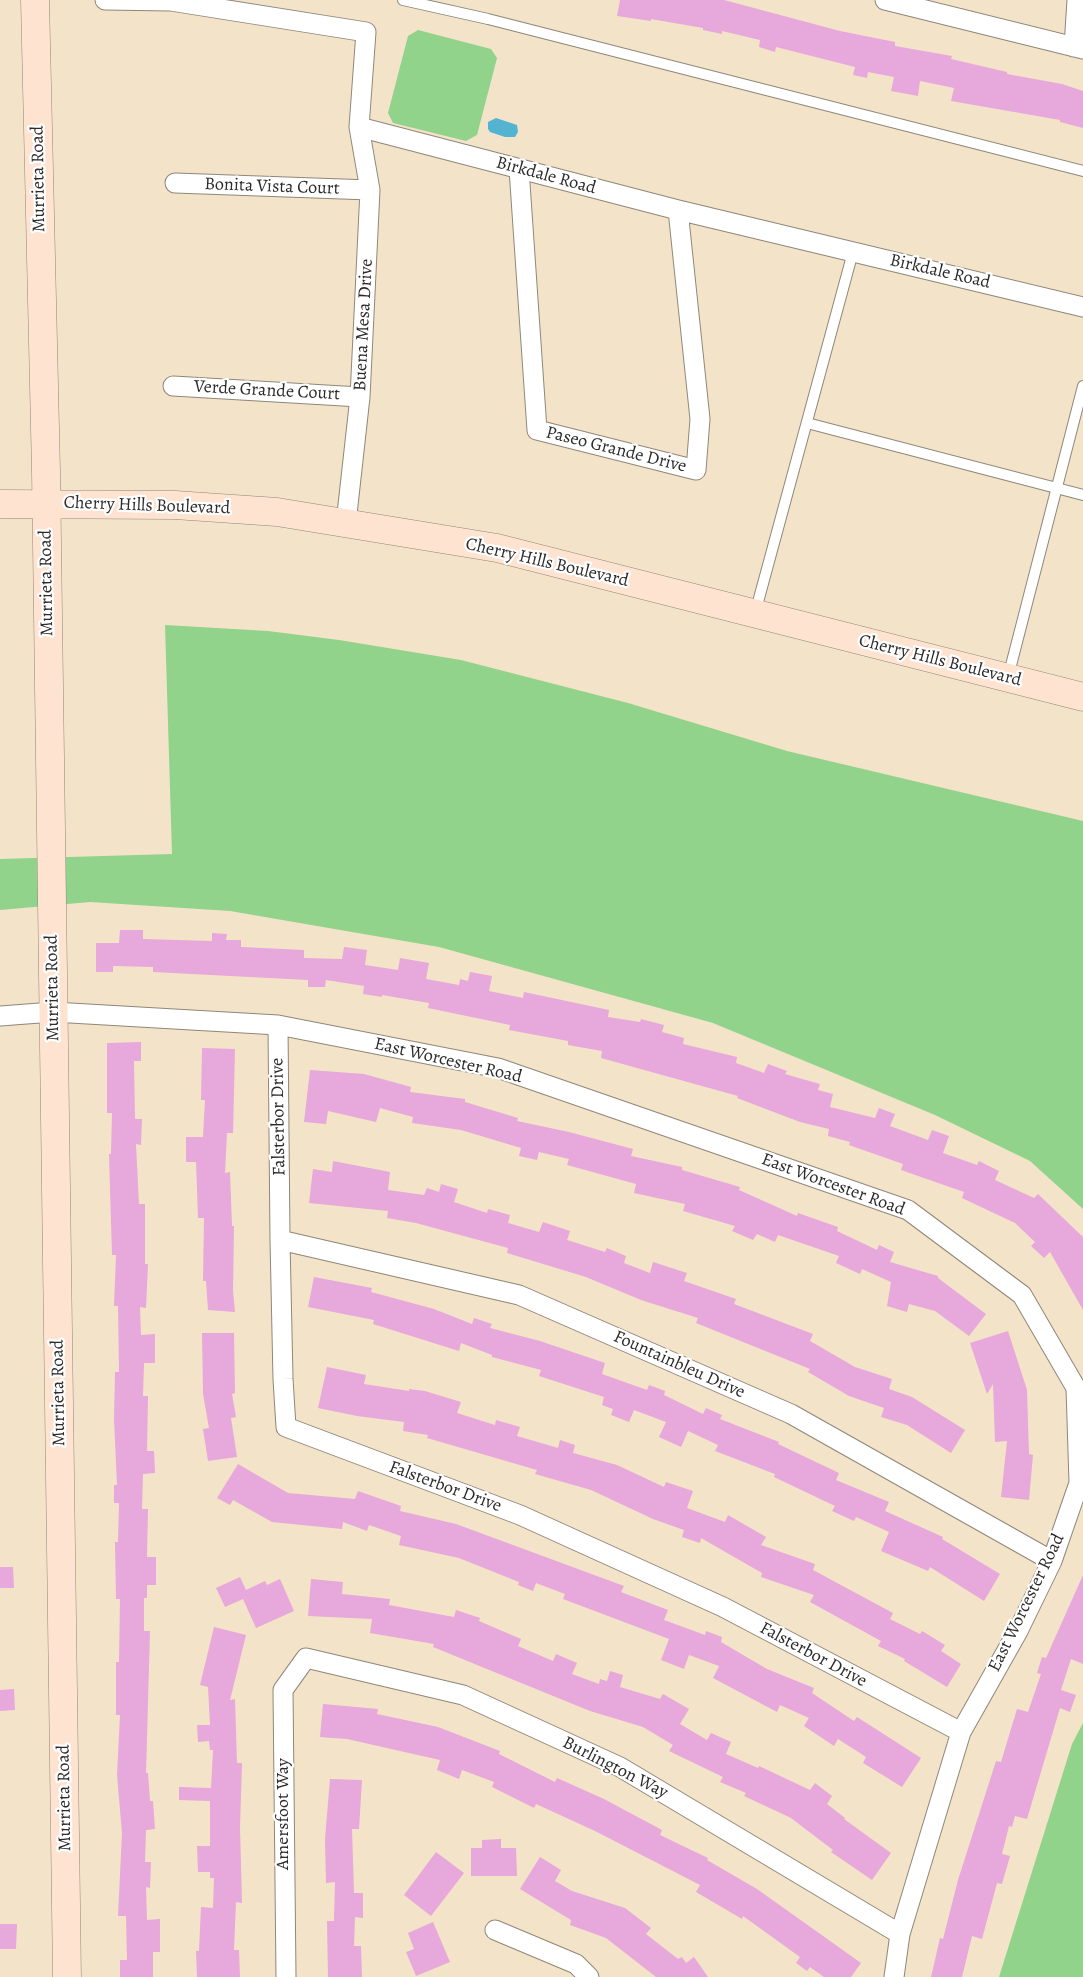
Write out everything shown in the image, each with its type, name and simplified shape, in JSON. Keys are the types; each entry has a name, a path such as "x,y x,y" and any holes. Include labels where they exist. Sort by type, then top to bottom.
{"main road":[{"name":"Murrieta Road","path":"35,0 46,504 67,1977"},
{"name":"Cherry Hills Boulevard","path":"0,504 207,506 277,512 498,548 1083,697"}],"street":[{"path":"105,0 171,1 366,32 359,127"},
{"path":"885,0 1078,48 1077,0"},
{"name":"Birkdale Road","path":"359,127 678,210 1083,307"},
{"name":"Buena Mesa Drive","path":"346,523 360,397 370,190 359,127"},
{"name":"Paseo Grande Drive","path":"519,169 537,430 696,470 700,419 678,210"},
{"name":"Bonita Vista Court","path":"175,183 370,190"},
{"name":"Verde Grande Court","path":"173,386 360,397"},
{"name":"East Worcester Road","path":"0,1016 53,1012 278,1025 498,1068 908,1210 1022,1295 1076,1388 1079,1483 1052,1561 1018,1631 961,1732 900,1934 894,1977"},
{"name":"Falsterbor Drive","path":"278,1025 280,1240 286,1427 529,1519 723,1607 961,1732"},
{"name":"Fountainbleu Drive","path":"280,1240 519,1295 791,1414 1052,1561"},
{"name":"Burlington Way","path":"306,1658 463,1695 620,1767 900,1934"},
{"name":"Amersfoot Way","path":"286,1977 283,1690 306,1658"},
{"path":"495,1930 576,1964 589,1977"}],"lane":[{"path":"402,0 498,22 1083,171"},
{"path":"755,614 853,252"},
{"path":"1008,678 1083,386"},
{"path":"807,423 1083,495"}],"green space":[{"path":"418,30 491,49 497,58 477,135 466,141 393,123 388,113 408,36"},
{"path":"165,625 268,631 339,640 461,660 628,703 787,751 1083,821 1083,1209 1030,1161 935,1115 713,1023 439,947 230,911 90,902 0,910 0,859 172,854"},
{"path":"1083,1723 1083,1977 999,1977 1072,1744"}],"water":[{"path":"496,118 517,125 518,132 515,137 505,137 490,132 488,122"}],"building":[{"path":"620,0 724,0 840,31 895,42 895,46 952,56 951,59 1007,72 1007,74 1062,84 1083,91 1083,128 1060,122 1060,120 951,101 954,88 920,81 918,96 891,91 894,77 868,72 867,78 853,75 855,67 776,47 775,52 759,47 760,40 722,31 722,34 703,30 703,28 651,19 651,21 617,16"},
{"path":"120,930 143,930 143,939 212,941 212,933 227,934 226,940 241,940 241,947 304,950 304,958 342,959 344,947 367,950 365,965 398,970 400,958 429,963 426,979 459,985 460,979 468,981 470,972 492,976 489,991 523,998 524,992 609,1010 608,1017 640,1022 641,1019 664,1025 662,1032 684,1038 683,1044 737,1057 736,1063 764,1073 768,1064 787,1071 785,1074 820,1084 818,1090 833,1094 830,1107 875,1118 879,1108 895,1114 890,1126 928,1140 932,1130 949,1136 943,1153 977,1165 979,1161 999,1171 995,1180 1034,1198 1038,1194 1083,1237 1083,1310 1050,1252 1044,1258 1031,1246 1035,1242 1015,1223 962,1198 964,1192 901,1170 903,1164 849,1145 850,1142 828,1136 829,1129 800,1122 737,1098 738,1096 601,1058 602,1051 568,1045 568,1041 509,1030 510,1025 428,1008 429,1003 382,995 382,997 363,994 364,986 326,980 325,987 308,987 308,980 153,972 153,967 113,966 113,972 96,972 96,943 119,943"},
{"path":"141,1042 141,1061 134,1061 135,1119 142,1119 141,1145 136,1144 139,1204 145,1204 145,1264 148,1264 146,1308 140,1307 141,1335 155,1334 155,1363 144,1363 143,1396 148,1396 147,1451 154,1451 155,1473 143,1474 142,1509 148,1509 147,1557 156,1557 156,1585 147,1585 147,1598 144,1598 144,1631 150,1631 146,1773 148,1773 150,1801 153,1801 155,1829 146,1830 145,1862 151,1862 150,1888 146,1887 147,1920 160,1919 160,1952 153,1952 153,1977 120,1977 120,1960 127,1960 126,1916 118,1916 122,1833 117,1775 120,1715 116,1715 116,1662 119,1662 120,1599 116,1599 115,1542 118,1542 119,1503 114,1503 114,1485 117,1485 114,1419 115,1372 119,1372 118,1306 114,1306 116,1255 112,1255 109,1154 111,1154 112,1113 107,1113 107,1043"},
{"path":"202,1048 235,1049 233,1133 227,1133 225,1173 230,1172 232,1226 234,1226 233,1291 235,1312 208,1310 206,1281 203,1281 204,1218 198,1218 196,1162 186,1162 186,1137 203,1137 205,1100 201,1100"},
{"path":"310,1070 364,1074 411,1087 410,1092 465,1099 465,1102 518,1118 517,1121 569,1132 633,1149 631,1156 682,1167 682,1170 740,1187 739,1190 797,1216 798,1213 838,1227 837,1231 877,1250 879,1245 894,1252 890,1262 938,1276 938,1278 986,1314 969,1336 935,1311 909,1304 907,1312 887,1306 891,1282 862,1269 860,1274 836,1263 839,1256 778,1235 775,1242 757,1234 753,1240 732,1231 735,1226 683,1211 685,1204 634,1193 636,1184 567,1165 569,1159 539,1152 537,1160 519,1156 521,1148 461,1130 412,1123 413,1117 380,1108 376,1122 328,1111 326,1124 304,1122"},
{"path":"333,1161 390,1172 388,1190 424,1195 427,1188 439,1192 441,1184 458,1189 454,1202 487,1213 488,1209 510,1215 508,1223 539,1232 543,1222 570,1231 567,1240 605,1252 607,1248 626,1256 624,1263 650,1273 653,1262 687,1273 684,1281 736,1299 734,1304 813,1334 810,1341 855,1367 892,1379 889,1389 912,1397 965,1430 951,1453 907,1425 881,1417 884,1408 849,1396 808,1372 810,1369 696,1323 698,1318 641,1300 586,1277 507,1253 508,1248 416,1223 387,1218 388,1211 309,1203 313,1169 332,1172"},
{"path":"314,1277 372,1288 371,1292 434,1309 472,1324 474,1318 492,1324 490,1328 540,1341 605,1363 602,1374 647,1390 649,1385 665,1391 664,1395 703,1414 706,1408 722,1415 720,1419 779,1442 778,1444 839,1473 836,1480 889,1502 885,1511 943,1537 942,1539 1000,1574 984,1601 930,1567 928,1571 881,1551 889,1532 856,1517 854,1521 832,1511 835,1506 774,1477 775,1474 715,1451 718,1445 688,1431 681,1447 659,1437 666,1422 634,1410 629,1422 611,1415 613,1409 602,1405 604,1397 539,1376 541,1370 492,1357 492,1355 461,1343 459,1351 373,1324 374,1320 308,1307"},
{"path":"1008,1331 1027,1390 1029,1454 1033,1455 1029,1500 1001,1497 1007,1441 995,1442 993,1384 987,1394 970,1343"},
{"path":"202,1333 234,1333 235,1393 232,1394 236,1417 231,1418 237,1457 208,1461 203,1429 209,1428 203,1394"},
{"path":"327,1367 366,1375 364,1384 409,1391 409,1389 425,1391 461,1402 457,1413 495,1425 496,1420 520,1427 517,1436 558,1448 560,1440 575,1445 573,1453 617,1465 664,1487 666,1482 693,1491 687,1508 725,1522 728,1515 766,1537 761,1545 815,1564 813,1570 893,1613 890,1619 920,1634 922,1631 945,1645 941,1651 961,1664 947,1687 904,1661 905,1659 878,1646 881,1641 810,1602 814,1595 761,1577 762,1573 701,1538 700,1543 682,1537 684,1530 653,1519 591,1490 535,1474 537,1470 427,1438 428,1435 403,1431 404,1422 357,1416 318,1408"},
{"path":"238,1464 288,1493 355,1499 358,1491 401,1506 400,1511 456,1524 624,1586 621,1592 668,1610 664,1620 705,1635 706,1631 722,1637 721,1642 767,1669 814,1688 812,1693 854,1721 857,1717 921,1758 902,1787 863,1763 866,1757 838,1739 834,1746 804,1726 809,1718 780,1705 777,1712 713,1678 719,1666 689,1655 684,1669 661,1660 669,1639 563,1599 565,1594 536,1583 533,1591 518,1585 519,1582 459,1558 399,1545 401,1536 369,1525 367,1531 343,1522 342,1529 272,1522 233,1500 230,1505 217,1498"},
{"path":"0,1567 13,1567 14,1588 0,1588"},
{"path":"1083,1575 1083,1664 1071,1659 1061,1690 1076,1695 1070,1712 1060,1708 1027,1819 1015,1816 1012,1827 1009,1826 1002,1854 1010,1856 1002,1884 997,1883 982,1939 972,1936 962,1977 931,1977 940,1938 943,1939 958,1880 996,1761 1001,1762 1017,1709 1028,1712 1041,1674 1037,1673 1042,1657 1046,1658"},
{"path":"240,1577 246,1590 265,1581 267,1585 280,1579 294,1611 256,1628 243,1599 225,1607 216,1588"},
{"path":"311,1579 343,1582 342,1594 390,1599 389,1605 454,1617 456,1610 480,1618 479,1621 521,1639 518,1646 553,1661 556,1654 577,1663 572,1674 599,1684 600,1679 607,1681 610,1671 623,1675 620,1687 660,1699 663,1694 689,1709 680,1724 707,1740 711,1733 731,1742 726,1754 758,1768 759,1766 810,1790 815,1783 832,1796 827,1804 844,1819 891,1853 872,1880 831,1852 833,1850 791,1818 744,1796 746,1793 720,1782 723,1777 669,1751 673,1745 643,1727 590,1711 433,1647 434,1644 370,1633 372,1619 308,1616"},
{"path":"214,1627 246,1635 230,1700 235,1699 237,1763 242,1763 240,1827 242,1903 236,1902 234,1950 239,1950 240,1977 197,1977 196,1951 199,1951 201,1907 213,1908 214,1878 210,1878 210,1872 198,1872 197,1846 210,1846 210,1801 179,1800 179,1787 211,1788 213,1750 210,1750 209,1741 198,1742 197,1725 210,1725 208,1687 200,1685"},
{"path":"14,1689 15,1710 0,1711 0,1690"},
{"path":"323,1704 378,1709 377,1714 438,1727 500,1751 499,1754 555,1782 557,1778 604,1799 662,1830 660,1835 708,1858 707,1860 757,1889 861,1963 851,1977 824,1977 810,1967 807,1971 796,1963 800,1957 743,1916 742,1919 696,1892 700,1885 595,1831 536,1804 534,1808 492,1787 494,1782 462,1770 459,1779 437,1770 440,1760 347,1739 320,1737"},
{"path":"330,1779 362,1780 359,1829 352,1829 354,1893 363,1893 363,1918 355,1917 354,1946 361,1946 362,1977 328,1977 327,1921 334,1921 335,1882 326,1883 325,1839"},
{"path":"501,1839 501,1848 516,1848 517,1876 471,1876 471,1848 482,1848 482,1840"},
{"path":"436,1852 464,1873 431,1916 404,1895"},
{"path":"540,1857 561,1870 555,1881 572,1891 625,1908 651,1928 646,1934 678,1959 682,1957 686,1963 694,1957 708,1977 656,1977 606,1938 570,1925 571,1920 520,1889"},
{"path":"433,1922 450,1962 416,1976 406,1952 414,1949 408,1933"},
{"path":"0,1924 17,1924 16,1949 0,1949"}]}
